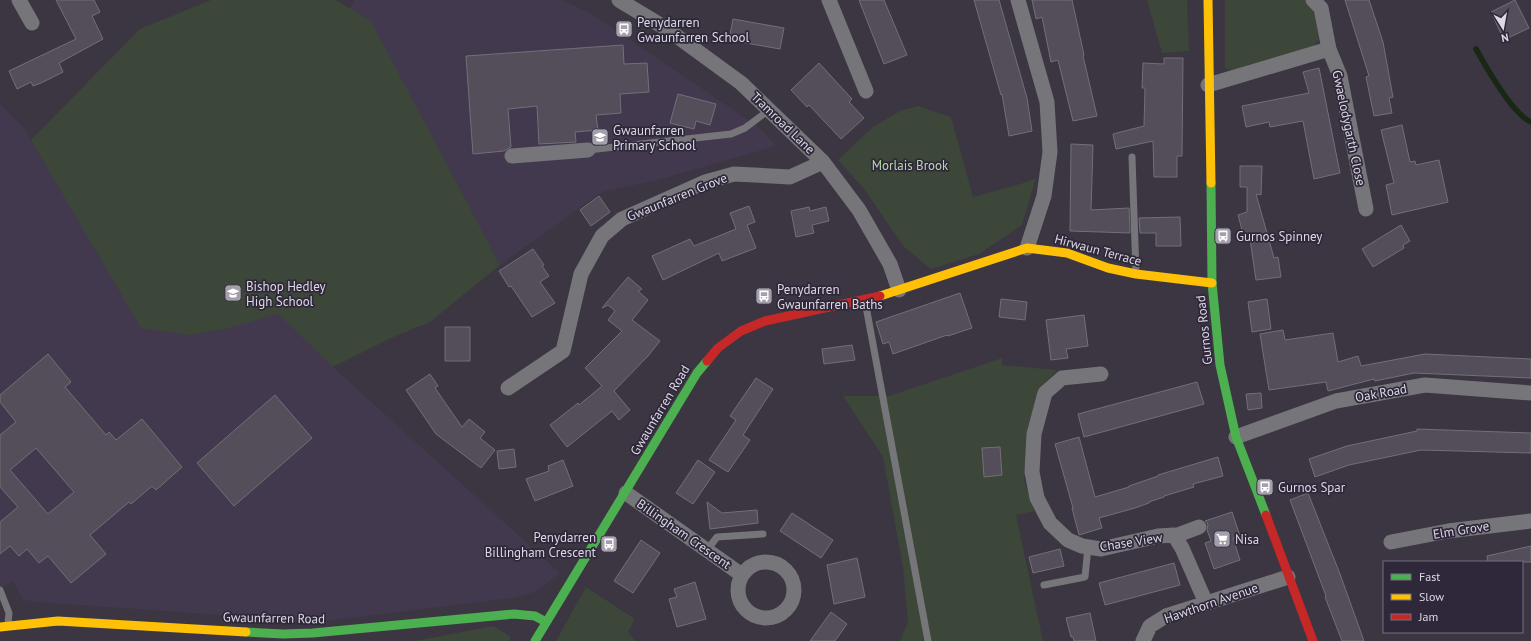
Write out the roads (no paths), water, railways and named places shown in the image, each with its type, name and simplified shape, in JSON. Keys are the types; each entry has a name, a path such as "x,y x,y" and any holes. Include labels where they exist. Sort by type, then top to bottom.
{"street":[{"path":"20,0 32,23"},
{"name":"Tramroad Lane","path":"619,0 667,29 741,82 823,162 859,210 890,264 899,290"},
{"path":"829,0 866,91"},
{"path":"1018,0 1047,102 1050,152 1044,196 1027,248"},
{"name":"Gurnos Road","path":"1208,0 1208,85 1212,283 1220,365 1236,437 1313,641"},
{"name":"Gwaelodygarth Close","path":"1313,0 1321,8 1329,48 1340,76 1366,210"},
{"path":"1208,85 1329,48"},
{"path":"512,156 588,150"},
{"name":"Gwaunfarren Grove","path":"508,388 563,351 581,274 602,236 622,219 705,182 734,174 790,177 823,162"},
{"name":"Hirwaun Terrace","path":"865,300 1027,248 1067,253 1108,268 1136,274 1212,283"},
{"name":"Gwaunfarren Road","path":"535,641 626,493 697,373 718,348 741,331 766,320 865,300"},
{"name":"Chase View","path":"1101,374 1062,378 1045,393 1034,434 1032,472 1037,498 1050,523 1068,540 1082,546 1101,549 1158,536 1175,536 1182,548 1206,603"},
{"name":"Oak Road","path":"1236,437 1336,401 1425,385 1531,393"},
{"name":"Billingham Crescent","path":"626,493 742,575"},
{"name":"Elm Grove","path":"1391,542 1448,531 1531,521"},
{"path":"1175,536 1199,527"},
{"name":"Hawthorn Avenue","path":"1142,641 1150,626 1166,616 1288,577"},
{"name":"Gwaunfarren Road","path":"4,627 58,621 283,634 314,634 514,614 535,616 546,622"}],"lane":[{"path":"588,150 730,134 745,128 769,110"},
{"path":"1132,157 1136,274"},
{"path":"865,300 928,641"},
{"path":"707,550 717,537 763,534"},
{"path":"1044,585 1085,577 1088,547"},
{"path":"0,590 9,613 4,627"}],"waterway":[{"path":"1476,49 1508,100 1516,110 1531,122"}],"place":[{"name":"Penydarren Gwaunfarren School","path":"624,29"},
{"name":"Gwaunfarren Primary School","path":"600,137"},
{"name":"Gurnos Spinney","path":"1223,236"},
{"name":"Bishop Hedley High School","path":"233,293"},
{"name":"Penydarren Gwaunfarren Baths","path":"764,296"},
{"name":"Gurnos Spar","path":"1265,487"},
{"name":"Nisa","path":"1222,539"},
{"name":"Penydarren Billingham Crescent","path":"609,544"}],"park label":[{"name":"Morlais Brook","path":"910,165"}]}
